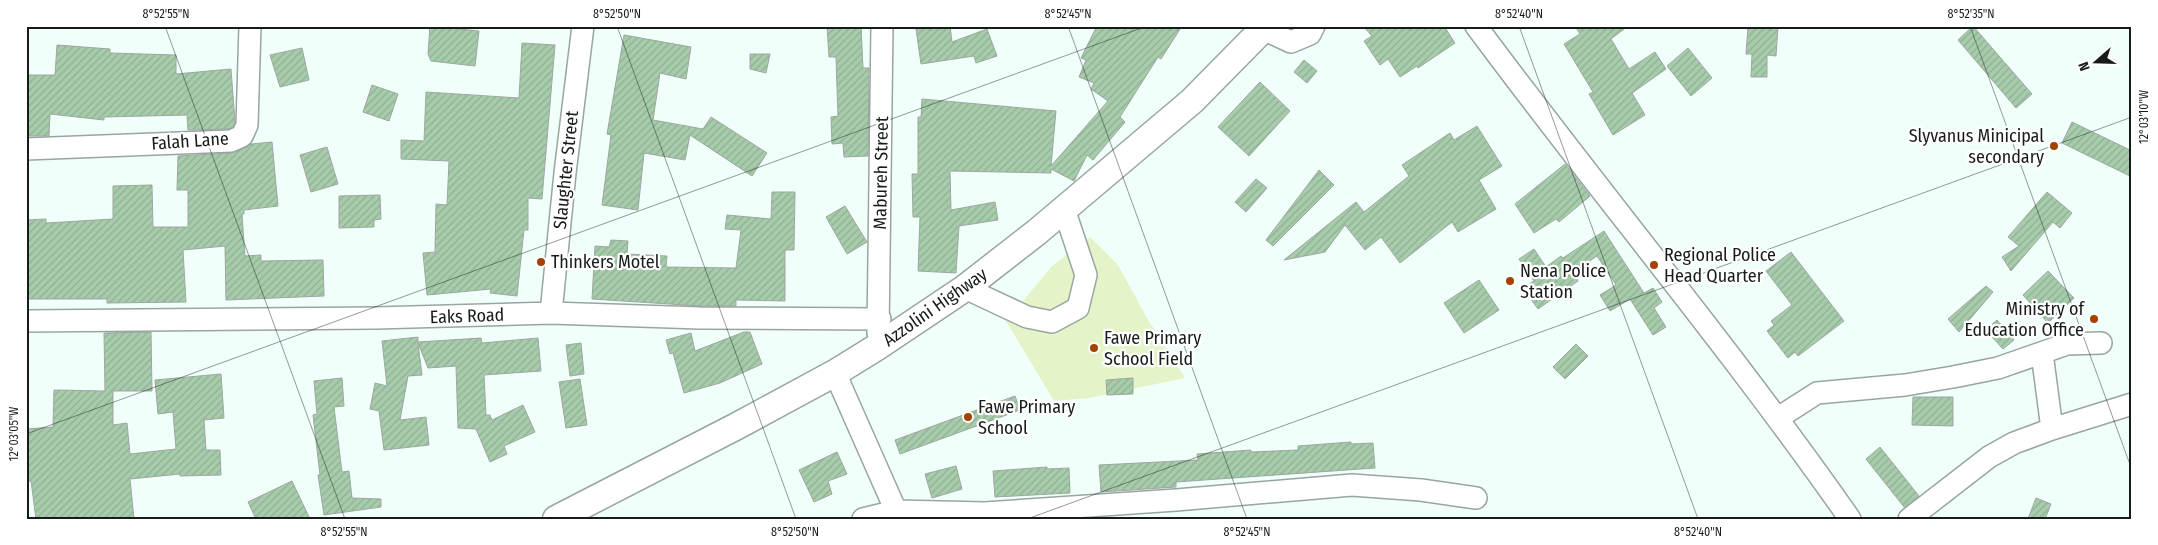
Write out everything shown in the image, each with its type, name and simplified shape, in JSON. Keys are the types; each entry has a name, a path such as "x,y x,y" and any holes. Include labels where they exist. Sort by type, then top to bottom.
{"main road":[{"name":"Azzolini Highway","path":"556,519 737,426 835,373 965,288 1064,209 1192,101 1264,28"}],"street":[{"name":"Falah Lane","path":"26,149 231,141 242,136 247,125 250,26"},
{"name":"Slaughter Street","path":"551,314 565,173 583,26"},
{"name":"Mabureh Street","path":"880,319 882,26"},
{"path":"1264,28 1291,42 1310,34 1314,26"},
{"path":"1476,26 1612,206 1778,418 1850,519"},
{"path":"965,288 1027,317 1052,322 1078,308 1086,275 1064,209"},
{"name":"Eaks Road","path":"26,322 551,314 700,318 880,319"},
{"path":"877,347 880,319"},
{"path":"1778,418 1816,393 1905,385 1944,379 1998,368 2067,344 2101,343"},
{"path":"2042,353 2052,429"},
{"path":"835,373 896,511"},
{"path":"1909,519 1989,457 2014,443 2132,404"},
{"path":"863,519 896,511 985,513 1166,501 1352,485 1421,490 1476,498"}],"green space":[{"name":"Fawe Primary School Field","path":"1090,237 1118,265 1147,318 1185,378 1089,398 1054,401 1000,311 1023,301 1051,267"}],"building":[{"path":"430,26 479,31 475,66 431,61 428,54"},
{"path":"827,26 861,26 863,68 869,68 868,156 844,157 843,143 832,144 831,117 838,116 836,57 829,57"},
{"path":"950,26 952,42 987,29 997,56 976,63 974,56 921,64 916,29"},
{"path":"1097,26 1182,26 1161,59 1158,57 1120,117 1125,122 1093,160 1087,155 1074,181 1051,169 1051,173 950,171 951,210 995,202 998,220 959,226 956,273 918,271 920,217 913,217 912,174 918,174 918,117 921,117 922,99 1056,111 1051,166 1108,101 1091,89 1094,83 1079,77 1086,60 1081,58"},
{"path":"1363,26 1444,26 1455,43 1418,68 1417,66 1400,77 1388,59 1380,65 1364,41 1372,36"},
{"path":"1575,26 1628,26 1611,39 1629,69 1655,52 1666,69 1632,93 1645,115 1613,135 1589,94 1593,92 1564,44 1580,34"},
{"path":"1748,26 1778,26 1776,56 1767,55 1767,77 1751,77 1752,54 1746,54"},
{"path":"1973,26 2032,94 2016,108 1958,40"},
{"path":"624,35 691,47 686,79 660,73 653,120 703,129 711,117 767,153 752,176 690,135 685,160 644,153 638,210 602,205 611,135 607,134"},
{"path":"522,43 555,45 542,199 528,198 528,230 524,230 517,296 490,293 491,289 427,295 423,253 435,252 436,204 447,205 449,161 401,159 401,140 424,141 426,92 519,98"},
{"path":"57,45 110,49 110,53 176,55 176,74 231,69 235,122 233,127 228,129 188,130 187,115 104,117 104,120 50,114 49,136 26,136 26,75 55,75"},
{"path":"302,48 309,80 280,87 270,55"},
{"path":"1688,48 1712,78 1691,96 1667,66"},
{"path":"750,54 770,54 766,73 750,69"},
{"path":"1304,60 1317,71 1307,83 1294,72"},
{"path":"1260,82 1290,111 1249,156 1218,127"},
{"path":"372,85 398,94 389,121 363,112"},
{"path":"2072,122 2132,151 2132,177 2062,143"},
{"path":"1477,126 1502,166 1479,180 1496,209 1458,232 1452,222 1400,263 1381,237 1365,250 1345,225 1325,252 1284,260 1356,202 1364,212 1409,176 1402,165 1450,133 1454,140"},
{"path":"272,142 278,206 244,210 244,214 242,214 245,256 261,255 261,261 323,260 324,296 226,300 225,246 183,250 186,302 107,303 107,299 26,299 26,220 46,219 46,223 113,219 113,186 152,185 153,227 188,227 188,190 177,190 178,156 232,153 251,144"},
{"path":"327,147 338,184 311,192 300,155"},
{"path":"1565,164 1590,196 1559,222 1556,219 1534,233 1515,204"},
{"path":"1319,170 1334,185 1273,246 1266,240"},
{"path":"1256,179 1267,188 1246,212 1235,202"},
{"path":"772,192 795,192 794,250 785,250 785,301 736,300 736,306 700,306 592,299 595,246 609,247 611,240 628,241 627,254 667,256 666,267 736,268 741,230 725,229 727,215 771,219"},
{"path":"2047,192 2072,213 2060,228 2053,222 2011,271 2002,257 2019,246 2008,237"},
{"path":"380,195 381,219 374,220 374,227 339,228 339,196"},
{"path":"845,206 867,242 847,254 826,217"},
{"path":"1604,231 1644,293 1653,288 1662,302 1654,308 1666,327 1653,335 1630,299 1610,311 1600,295 1616,285 1597,256 1573,272 1578,281 1538,309 1523,288 1534,281 1519,259 1534,249 1546,267"},
{"path":"1791,252 1844,321 1798,356 1795,352 1788,358 1767,331 1774,325 1771,321 1792,305 1766,271"},
{"path":"2048,271 2074,298 2048,323 2023,295"},
{"path":"1479,280 1499,310 1464,333 1444,303"},
{"path":"1986,286 1993,292 1959,332 1948,319"},
{"path":"1997,320 2014,340 2003,349 1986,330"},
{"path":"151,332 152,391 113,391 113,425 127,423 130,454 176,449 173,412 158,414 155,380 221,374 224,418 204,420 206,450 220,450 221,475 180,476 180,474 130,479 134,519 36,519 31,481 26,481 26,429 53,427 54,390 105,391 104,333"},
{"path":"744,332 750,332 762,364 720,383 684,393 673,353 670,354 666,340 691,333 695,351"},
{"path":"418,337 418,342 481,338 482,343 538,338 541,371 484,375 486,415 490,415 492,420 523,405 535,432 504,446 507,454 490,462 476,429 458,428 456,366 428,368 418,343 422,375 408,376 400,420 426,417 429,445 384,450 379,411 370,409 375,383 387,386 382,341"},
{"path":"581,343 584,374 570,376 566,345"},
{"path":"1576,344 1588,356 1565,379 1553,367"},
{"path":"342,378 344,406 334,407 342,472 349,471 352,498 381,499 381,507 324,515 318,475 320,475 313,415 317,414 314,381"},
{"path":"1133,378 1133,394 1107,395 1106,380"},
{"path":"580,379 587,425 566,428 559,382"},
{"path":"1015,396 1020,410 900,454 895,440"},
{"path":"1913,397 1953,397 1953,426 1912,425"},
{"path":"1351,442 1351,444 1373,443 1375,468 1176,482 1176,487 1101,492 1099,465 1198,460 1197,454 1251,450 1251,452 1298,450 1298,446"},
{"path":"1880,447 1919,496 1904,507 1866,459"},
{"path":"837,452 847,474 828,481 832,494 814,502 799,470"},
{"path":"956,466 962,489 932,498 925,474"},
{"path":"1047,467 1047,469 1069,468 1070,493 995,497 993,471"},
{"path":"292,481 310,519 256,519 248,502"},
{"path":"2036,498 2051,504 2045,519 2028,519"}],"place":[{"name":"Slyvanus Minicipal secondary","path":"2054,146"},
{"name":"Thinkers Motel","path":"541,262"},
{"name":"Regional Police Head Quarter","path":"1654,265"},
{"name":"Nena Police Station","path":"1510,281"},
{"name":"Ministry of Education Office","path":"2094,319"},
{"name":"Fawe Primary School Field","path":"1094,348"},
{"name":"Fawe Primary School","path":"968,417"}]}
